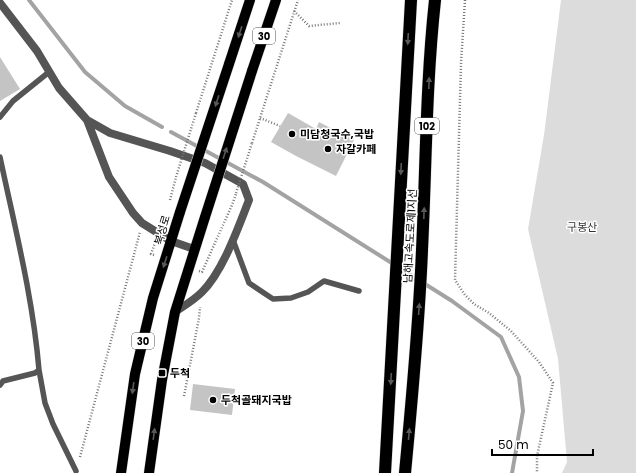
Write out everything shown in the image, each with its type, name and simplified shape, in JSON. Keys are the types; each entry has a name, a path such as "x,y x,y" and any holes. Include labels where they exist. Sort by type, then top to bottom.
{"highway":[{"name":"남해고속도로제1지선","path":"385,473 411,0"},
{"name":"남해고속도로제1지선","path":"405,473 416,348 422,252 430,46 435,0"}],"main road":[{"name":"북성로","path":"121,473 135,374 153,298 250,0"},
{"name":"30","path":"149,473 162,380 175,312 204,217 276,0"}],"street":[{"path":"0,3 37,52 59,88 87,120 110,134 170,151 205,163 243,184 249,200 233,239 210,284 201,294 175,312"},
{"path":"87,120 109,177 133,213 142,223 172,241 194,249"}],"lane":[{"path":"0,117 13,101 49,72"},
{"path":"0,157 28,288 45,403 76,471"},
{"path":"233,239 249,283 272,299 291,298 308,292 324,281 359,291"},
{"path":"0,385 3,381 35,373 39,370"}],"path":[{"path":"170,204 176,177 232,0"},
{"path":"236,193 298,0"},
{"path":"465,0 461,63 456,280 465,295 474,304 489,313 511,331 539,362 553,383 537,456 536,473"},
{"path":"294,11 309,26 340,23"},
{"path":"260,118 280,126"},
{"path":"76,471 142,223"},
{"path":"184,396 199,318 202,272"}],"green space":[{"name":"구봉산","path":"561,0 636,0 636,473 562,473 567,462 558,359 528,229 544,135"}],"building":[{"path":"0,57 20,89 0,101"},
{"path":"288,113 316,129 319,122 354,140 336,176 271,142"},
{"name":"두척골돼지국밥","path":"193,384 235,389 232,415 190,410"}],"waterway":[{"path":"29,0 85,72 125,106 162,127"},
{"path":"171,132 263,182 452,301 501,337 519,377 523,411 512,473"}],"place":[{"name":"미담청국수,국밥","path":"292,134"},
{"name":"자갈카페","path":"328,149"},
{"name":"두척","path":"162,373"},
{"name":"두척골돼지국밥","path":"213,400"}]}
